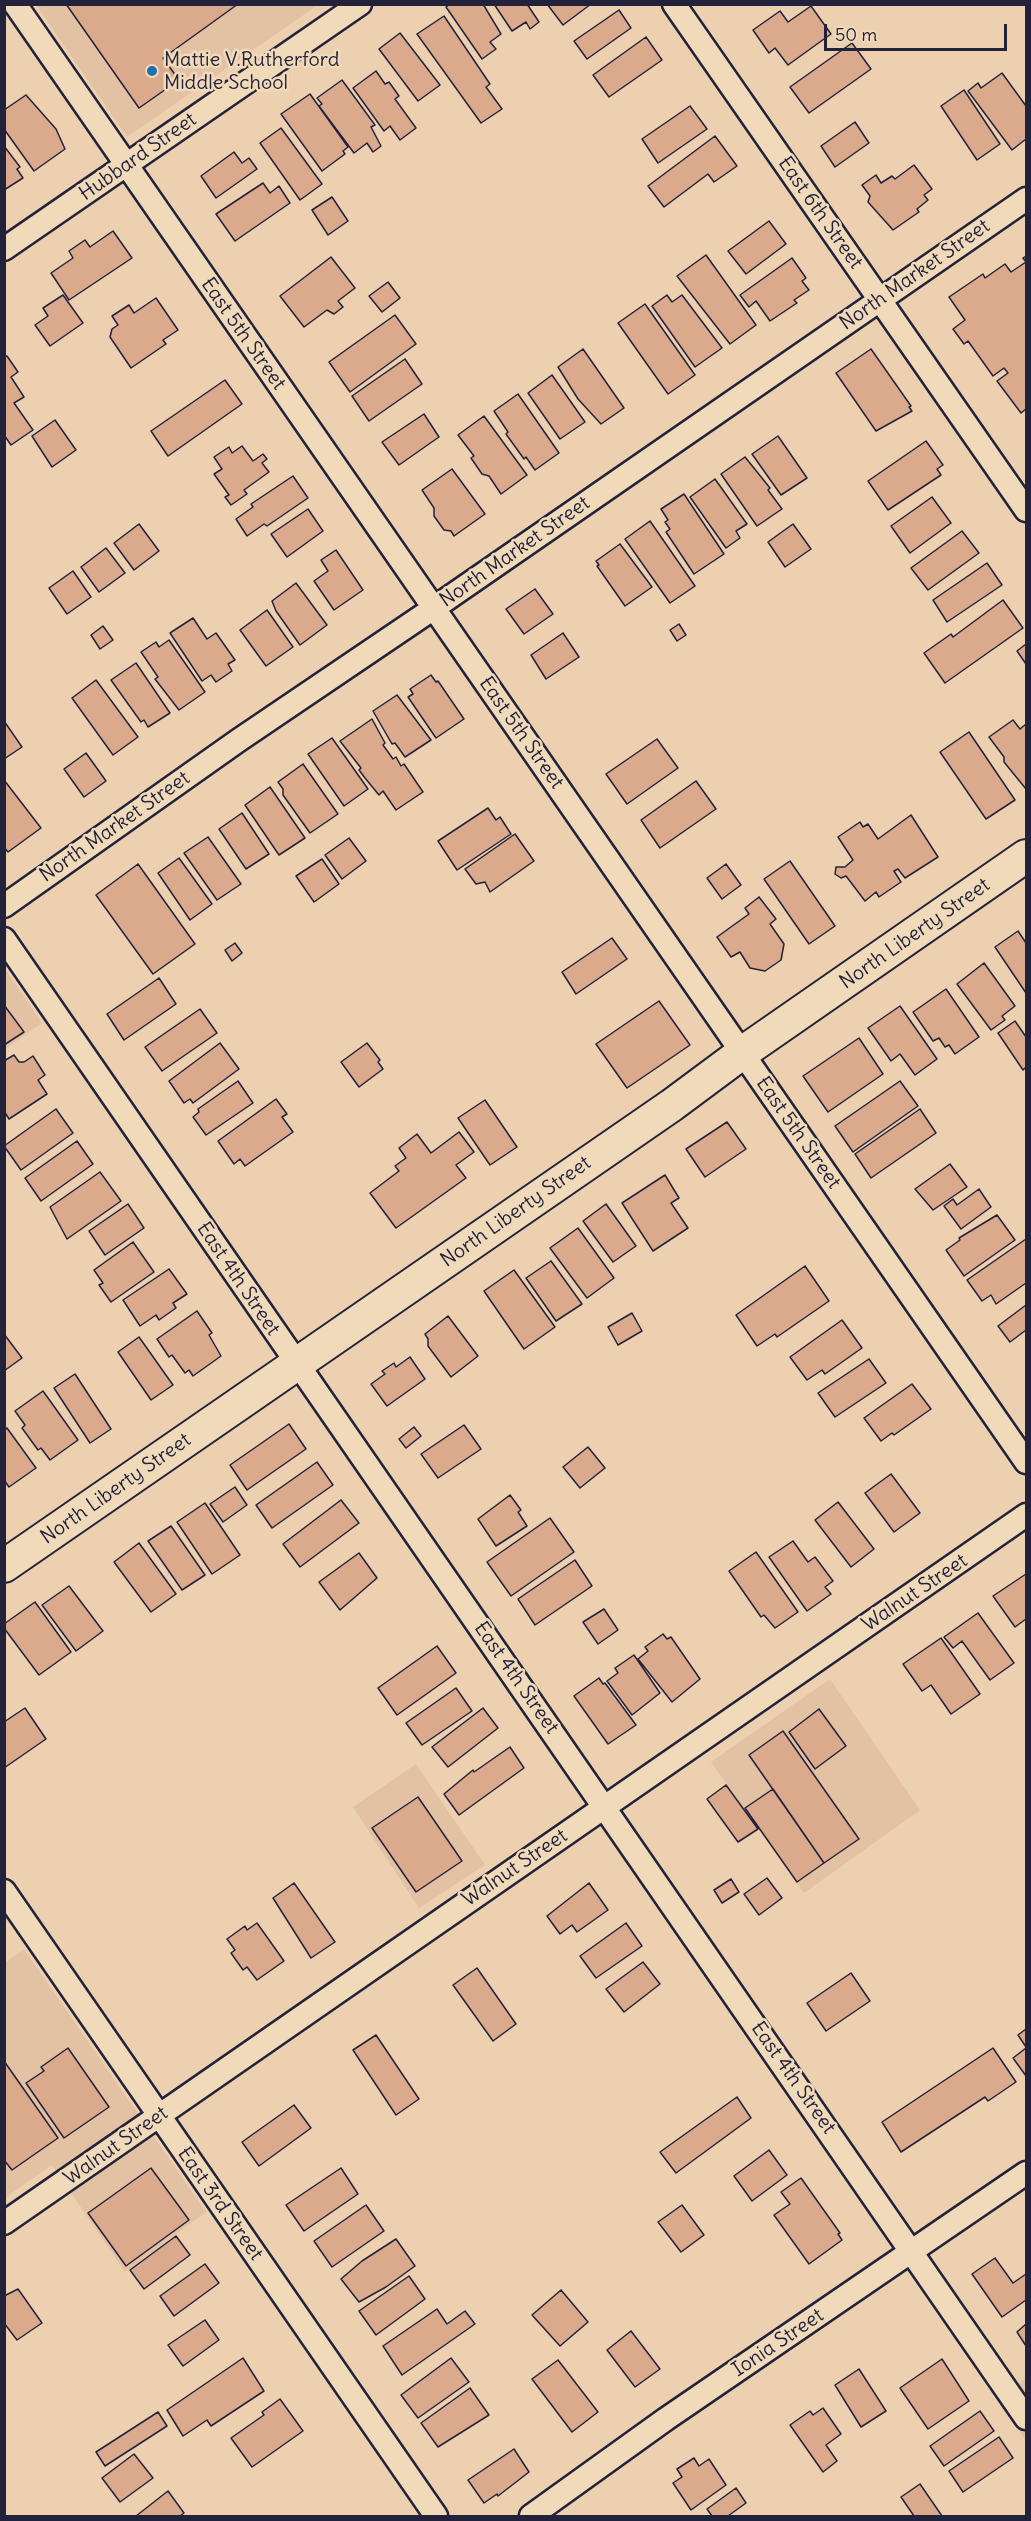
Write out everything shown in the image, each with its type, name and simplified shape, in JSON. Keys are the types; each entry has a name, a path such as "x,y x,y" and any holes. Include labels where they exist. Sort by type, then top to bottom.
{"street":[{"name":"East 5th Street","path":"15,4 1026,1462"},
{"name":"Hubbard Street","path":"4,249 360,4"},
{"name":"East 6th Street","path":"674,4 1026,510"},
{"name":"North Market Street","path":"4,906 239,740 1026,199"},
{"name":"North Liberty Street","path":"4,1566 672,1106 742,1053 1026,856"},
{"name":"East 4th Street","path":"4,939 1026,2418"},
{"name":"Walnut Street","path":"4,2223 1026,1515"},
{"name":"East 3rd Street","path":"4,1891 436,2517"},
{"name":"Ionia Street","path":"531,2517 666,2419 1026,2173"}],"shaded area":[{"name":"Mattie V.Rutherford Middle School","path":"36,5 318,5 127,137"},
{"path":"4,967 42,1023 5,1049 4,1049"},
{"path":"830,1679 920,1810 804,1893 711,1762"},
{"path":"416,1764 485,1865 419,1908 353,1807"},
{"path":"24,1949 206,2212 125,2272 52,2165 5,2198 5,1963"},
{"path":"1026,2378 1026,2441 997,2399"}],"building":[{"path":"66,4 238,4 163,58 179,80 139,108"},
{"path":"450,4 483,4 501,34 490,42 496,49 482,59 446,7"},
{"path":"494,4 527,4 539,22 530,29 526,22 512,31"},
{"path":"547,4 591,4 563,25"},
{"path":"811,6 831,34 788,65 775,48 769,53 753,30 780,11 788,22"},
{"path":"619,10 631,28 587,59 574,41"},
{"path":"444,16 490,84 486,87 502,109 481,123 417,34"},
{"path":"400,33 440,85 418,101 379,49"},
{"path":"646,37 662,60 609,97 593,75"},
{"path":"852,43 871,69 809,113 790,87"},
{"path":"376,71 385,84 389,82 399,96 395,99 416,128 400,140 390,126 384,131 353,88"},
{"path":"1002,73 1026,106 1026,139 1012,150 968,91 978,83 981,88"},
{"path":"342,80 375,125 371,127 381,146 373,152 367,143 354,153 319,106 322,104 317,98"},
{"path":"964,90 1000,144 977,160 941,106"},
{"path":"310,94 348,147 343,151 345,154 322,171 281,114"},
{"path":"26,95 56,129 65,149 34,171 4,129 4,110"},
{"path":"690,106 707,129 658,163 642,139"},
{"path":"855,122 869,143 835,167 821,146"},
{"path":"281,128 322,184 300,200 260,143"},
{"path":"715,136 737,166 714,182 708,174 664,207 648,186"},
{"path":"4,146 20,167 17,169 23,178 4,190"},
{"path":"234,152 242,163 249,158 257,169 216,198 201,176"},
{"path":"914,165 932,189 924,195 928,200 917,209 919,212 893,230 868,202 870,196 862,185 876,175 881,183 892,176 895,179"},
{"path":"263,183 270,193 279,186 290,203 235,241 216,214"},
{"path":"332,197 348,221 328,235 312,210"},
{"path":"769,221 786,244 746,274 728,251"},
{"path":"113,231 132,258 69,300 51,273 73,258 69,251 85,240 90,247"},
{"path":"706,255 756,325 730,344 677,276"},
{"path":"331,257 355,288 338,301 343,307 334,314 327,310 304,327 280,296"},
{"path":"792,258 806,278 802,281 809,290 794,300 797,303 770,321 756,301 749,307 740,295"},
{"path":"1026,262 1026,409 1021,413 997,381 1008,373 1004,368 993,376 968,341 964,344 953,329 965,320 949,297 983,274 985,278 1005,264 1011,272"},
{"path":"388,282 400,298 382,312 369,296"},
{"path":"63,295 83,323 50,346 35,325 48,316 43,308"},
{"path":"667,295 672,302 682,295 722,348 695,367 652,306"},
{"path":"156,298 178,330 163,340 166,344 131,368 110,337 112,329 118,325 112,316 129,305 134,313"},
{"path":"645,304 695,375 668,394 618,323"},
{"path":"395,315 416,344 350,392 329,362"},
{"path":"583,349 624,408 601,424 578,399 558,367"},
{"path":"871,349 911,406 909,407 912,411 876,431 836,373"},
{"path":"7,356 18,372 11,377 24,397 14,403 33,430 11,445 4,435 4,357"},
{"path":"405,359 422,384 369,421 352,396"},
{"path":"552,375 585,422 560,439 528,393"},
{"path":"225,380 242,404 168,456 151,431"},
{"path":"518,394 559,453 535,470 506,434 508,432 494,411"},
{"path":"424,414 439,437 399,465 382,442"},
{"path":"484,416 527,475 501,494 489,476 482,474 471,458 474,456 458,435"},
{"path":"55,420 76,450 52,467 32,436"},
{"path":"778,436 807,478 781,495 752,454"},
{"path":"926,441 943,465 937,469 941,475 888,510 868,481"},
{"path":"242,446 253,461 263,454 267,459 262,463 269,472 244,490 247,494 231,505 225,497 229,495 214,474 222,469 214,457 229,447 232,453"},
{"path":"745,457 770,488 768,490 782,509 757,526 721,474"},
{"path":"452,469 485,514 454,536 451,531 444,530 434,516 434,508 422,490"},
{"path":"293,476 308,498 267,526 264,524 247,536 236,519 253,507 251,504"},
{"path":"715,479 747,524 736,531 740,538 726,548 690,497"},
{"path":"684,494 724,554 694,574 666,532 670,529 665,522 668,520 661,509"},
{"path":"932,497 951,523 910,553 891,526"},
{"path":"308,509 323,531 287,557 271,534"},
{"path":"650,521 695,586 670,603 625,539"},
{"path":"139,524 159,551 134,570 114,543"},
{"path":"793,524 811,549 785,567 768,542"},
{"path":"962,531 979,553 928,590 911,568"},
{"path":"620,544 652,587 625,606 597,566 599,565 596,561"},
{"path":"106,548 125,573 99,592 81,567"},
{"path":"336,550 363,590 334,610 314,581 328,571 321,560"},
{"path":"987,563 1002,585 947,622 933,600"},
{"path":"73,571 91,597 67,614 49,588"},
{"path":"296,583 327,625 300,645 276,611 272,601"},
{"path":"535,589 553,614 524,634 506,609"},
{"path":"1003,600 1023,628 945,683 924,653 951,634 953,637"},
{"path":"267,610 293,647 266,666 240,630"},
{"path":"193,618 207,639 216,633 235,660 228,664 232,671 216,682 211,675 202,681 170,633"},
{"path":"679,624 686,635 677,641 670,630"},
{"path":"103,626 113,640 100,649 91,635"},
{"path":"563,633 579,657 546,679 531,655"},
{"path":"169,640 205,692 179,710 155,679 158,677 141,652 156,642 159,647"},
{"path":"1026,644 1026,664 1017,651"},
{"path":"136,663 170,713 148,727 144,720 141,722 111,680"},
{"path":"431,675 436,682 438,681 464,719 436,738 408,697 413,694 410,689"},
{"path":"96,680 138,737 113,755 72,698"},
{"path":"397,695 431,740 405,757 395,743 392,744 373,711"},
{"path":"372,719 385,743 383,745 393,759 396,757 401,766 404,764 423,792 396,810 383,791 379,795 365,778 359,770 361,768 340,741"},
{"path":"1013,720 1020,729 1026,724 1026,789 1004,762 1004,757 989,737"},
{"path":"4,721 22,747 4,759"},
{"path":"969,732 1015,800 986,819 940,752"},
{"path":"332,738 368,789 344,806 308,754"},
{"path":"657,739 678,768 627,804 606,774"},
{"path":"86,753 106,781 84,797 64,769"},
{"path":"303,764 338,814 310,833 283,795 283,789 278,782"},
{"path":"4,780 41,828 8,852 4,847"},
{"path":"696,781 716,809 660,848 641,820"},
{"path":"270,787 305,838 279,855 245,805"},
{"path":"488,808 496,820 500,817 511,834 457,870 438,841"},
{"path":"242,813 269,854 246,869 219,829"},
{"path":"911,815 938,857 905,878 898,869 894,871 901,882 879,897 876,892 865,901 846,876 841,878 835,874 836,867 845,867 853,860 838,837 860,822 863,827 868,824 878,839"},
{"path":"515,834 534,861 490,892 485,882 476,884 465,869"},
{"path":"208,837 241,884 217,900 184,853"},
{"path":"349,838 366,861 342,879 325,855"},
{"path":"179,858 212,904 190,920 158,873"},
{"path":"322,859 339,884 314,902 296,876"},
{"path":"790,861 835,926 809,944 764,879"},
{"path":"138,864 195,944 153,974 96,895"},
{"path":"726,864 741,885 722,899 707,878"},
{"path":"759,897 776,919 770,924 784,944 781,960 765,971 750,968 740,952 731,957 717,937 749,914 745,908"},
{"path":"1018,931 1026,943 1026,993 995,947"},
{"path":"612,938 627,959 576,994 562,972"},
{"path":"235,943 242,953 232,961 225,950"},
{"path":"984,963 1015,1006 1002,1016 1005,1020 991,1030 957,984"},
{"path":"159,978 176,1004 124,1040 107,1014"},
{"path":"946,989 979,1037 955,1054 949,1045 945,1047 939,1038 933,1041 913,1012"},
{"path":"659,1001 690,1045 627,1088 596,1044"},
{"path":"4,1005 24,1032 4,1045"},
{"path":"900,1006 937,1059 915,1075 900,1054 891,1061 868,1028"},
{"path":"200,1009 217,1033 162,1071 145,1047"},
{"path":"1015,1021 1026,1037 1026,1067 1023,1070 998,1033"},
{"path":"859,1038 883,1074 828,1112 803,1076"},
{"path":"220,1043 239,1069 193,1103 190,1099 184,1103 169,1081"},
{"path":"367,1043 380,1060 378,1062 383,1069 359,1087 341,1062"},
{"path":"14,1055 19,1062 24,1062 33,1056 45,1075 38,1080 47,1094 9,1119 4,1111 4,1061"},
{"path":"238,1081 253,1103 206,1135 193,1117 199,1112 198,1109"},
{"path":"900,1081 918,1106 853,1152 835,1126"},
{"path":"276,1099 287,1114 282,1117 293,1132 245,1166 240,1159 234,1164 218,1141"},
{"path":"485,1100 517,1147 490,1165 458,1118"},
{"path":"56,1109 73,1133 21,1170 4,1146"},
{"path":"920,1109 936,1133 871,1178 855,1154"},
{"path":"727,1122 746,1149 705,1177 686,1149"},
{"path":"459,1132 474,1152 456,1165 466,1178 396,1228 370,1193 399,1171 395,1166 406,1158 399,1148 417,1134 431,1153"},
{"path":"77,1141 93,1164 41,1201 25,1178"},
{"path":"950,1164 967,1187 933,1210 915,1189"},
{"path":"100,1172 121,1201 67,1239 50,1207"},
{"path":"665,1175 679,1198 671,1203 688,1228 653,1251 622,1203"},
{"path":"979,1189 991,1207 961,1229 944,1206 953,1199 957,1205"},
{"path":"128,1204 144,1228 105,1255 89,1231"},
{"path":"606,1204 636,1246 613,1262 583,1221"},
{"path":"997,1215 1015,1240 964,1276 946,1250 960,1240 959,1238"},
{"path":"578,1228 614,1278 587,1298 550,1248"},
{"path":"1026,1239 1026,1283 996,1304 991,1295 982,1301 967,1280"},
{"path":"133,1242 154,1272 111,1302 99,1285 103,1283 94,1270"},
{"path":"551,1261 582,1304 556,1321 526,1278"},
{"path":"805,1266 829,1301 777,1337 775,1334 757,1346 736,1315"},
{"path":"169,1269 187,1294 173,1303 176,1308 159,1320 156,1315 140,1326 123,1300"},
{"path":"514,1270 555,1327 524,1349 484,1291"},
{"path":"1026,1305 1026,1330 1010,1342 998,1326"},
{"path":"197,1311 212,1333 209,1335 221,1356 193,1376 189,1370 185,1373 172,1355 169,1357 157,1339"},
{"path":"632,1313 642,1331 618,1345 608,1327"},
{"path":"448,1316 478,1356 451,1377 428,1346 425,1334"},
{"path":"842,1320 862,1348 825,1374 822,1370 807,1380 790,1357"},
{"path":"4,1334 22,1358 4,1371"},
{"path":"139,1337 173,1385 151,1400 118,1352"},
{"path":"410,1357 425,1379 387,1406 371,1384 385,1374 382,1371 394,1363 396,1367"},
{"path":"869,1359 886,1383 835,1417 818,1393"},
{"path":"75,1374 111,1429 90,1443 54,1388"},
{"path":"912,1384 931,1409 894,1435 892,1433 881,1441 864,1418"},
{"path":"43,1391 78,1440 50,1460 41,1448 38,1450 22,1428 25,1425 15,1411"},
{"path":"289,1424 306,1449 247,1490 230,1465"},
{"path":"464,1425 481,1449 438,1478 421,1454"},
{"path":"414,1427 421,1436 406,1448 399,1439"},
{"path":"7,1428 36,1468 9,1487 4,1480 4,1431"},
{"path":"588,1447 605,1468 580,1488 563,1467"},
{"path":"317,1462 333,1485 272,1528 256,1505"},
{"path":"891,1474 920,1513 894,1532 865,1493"},
{"path":"235,1487 247,1505 223,1522 210,1504"},
{"path":"510,1495 521,1510 518,1512 527,1526 496,1546 478,1519"},
{"path":"341,1500 359,1523 300,1567 283,1544"},
{"path":"838,1502 874,1549 851,1567 815,1520"},
{"path":"205,1503 240,1555 212,1574 177,1522"},
{"path":"550,1518 574,1552 511,1596 487,1562"},
{"path":"171,1526 205,1575 182,1590 148,1541"},
{"path":"793,1541 808,1562 815,1557 833,1581 825,1587 831,1594 807,1611 769,1557"},
{"path":"139,1543 176,1594 151,1612 114,1562"},
{"path":"756,1552 798,1612 775,1628 764,1615 761,1617 729,1571"},
{"path":"359,1553 377,1578 340,1610 319,1582"},
{"path":"575,1560 592,1586 535,1625 518,1599"},
{"path":"1026,1574 1026,1619 1015,1627 993,1596"},
{"path":"69,1586 103,1631 76,1651 42,1605"},
{"path":"35,1602 71,1652 39,1675 4,1628 4,1624"},
{"path":"604,1609 618,1630 598,1644 583,1622"},
{"path":"978,1613 1014,1663 990,1680 962,1641 953,1648 944,1637"},
{"path":"663,1634 667,1639 671,1637 700,1679 672,1702 638,1659 648,1651 645,1647"},
{"path":"941,1638 980,1694 951,1714 931,1685 922,1691 903,1664"},
{"path":"437,1646 456,1673 397,1715 378,1688"},
{"path":"634,1655 660,1693 632,1715 607,1681 618,1673 615,1668"},
{"path":"599,1678 636,1725 608,1744 574,1696"},
{"path":"456,1688 472,1711 422,1745 406,1723"},
{"path":"25,1708 46,1739 4,1768 4,1722"},
{"path":"483,1708 498,1728 448,1767 432,1747"},
{"path":"819,1709 846,1746 815,1769 789,1732"},
{"path":"783,1731 859,1839 824,1863 749,1755"},
{"path":"510,1747 524,1768 459,1815 444,1794 473,1770 474,1772"},
{"path":"726,1785 758,1829 738,1842 707,1799"},
{"path":"773,1789 824,1863 797,1882 745,1808"},
{"path":"418,1797 462,1861 416,1892 372,1828"},
{"path":"767,1878 782,1898 759,1915 744,1894"},
{"path":"731,1879 739,1892 722,1903 714,1890"},
{"path":"294,1883 335,1942 311,1958 273,1898"},
{"path":"589,1883 608,1910 577,1932 572,1925 560,1934 547,1916"},
{"path":"257,1923 284,1961 257,1980 247,1967 243,1970 231,1953 235,1950 227,1939 245,1926 247,1930"},
{"path":"626,1923 642,1946 596,1978 580,1956"},
{"path":"643,1962 660,1984 624,2012 606,1989"},
{"path":"477,1968 516,2024 493,2041 453,1985"},
{"path":"851,1973 870,2001 826,2031 807,2003"},
{"path":"1026,2029 1026,2047 1018,2035"},
{"path":"376,2035 419,2099 396,2115 353,2050"},
{"path":"68,2048 109,2107 64,2138 26,2083 44,2071 41,2067"},
{"path":"993,2048 1016,2082 988,2101 985,2097 901,2152 882,2122"},
{"path":"1026,2048 1026,2076 1013,2058"},
{"path":"4,2061 58,2138 12,2170 4,2160"},
{"path":"737,2097 751,2118 676,2173 660,2152"},
{"path":"294,2105 311,2128 259,2166 242,2142"},
{"path":"769,2150 787,2175 752,2201 734,2176"},
{"path":"151,2168 189,2220 126,2266 88,2213"},
{"path":"341,2168 358,2194 304,2231 286,2205"},
{"path":"801,2178 840,2233 838,2234 842,2240 809,2264 774,2215 790,2204 781,2192"},
{"path":"366,2205 384,2231 332,2267 314,2241"},
{"path":"682,2205 704,2235 681,2252 658,2222"},
{"path":"176,2236 190,2255 144,2289 130,2270"},
{"path":"396,2239 415,2266 386,2287 359,2302 341,2279 362,2261"},
{"path":"995,2258 1013,2283 1026,2274 1026,2300 1002,2317 972,2274"},
{"path":"205,2264 219,2283 174,2316 160,2296"},
{"path":"409,2276 425,2299 376,2335 359,2311"},
{"path":"18,2289 42,2323 17,2340 4,2323 4,2296"},
{"path":"561,2290 588,2322 560,2346 532,2315"},
{"path":"437,2309 447,2324 465,2311 475,2324 402,2375 383,2346"},
{"path":"205,2320 219,2340 183,2366 168,2345"},
{"path":"1026,2324 1026,2346 1017,2332"},
{"path":"631,2331 660,2369 635,2387 607,2350"},
{"path":"243,2358 264,2391 211,2426 207,2420 183,2436 167,2410"},
{"path":"451,2358 469,2382 418,2418 401,2395"},
{"path":"942,2359 969,2401 928,2429 900,2388"},
{"path":"558,2360 598,2412 572,2432 532,2379"},
{"path":"859,2369 886,2411 861,2427 835,2385"},
{"path":"470,2388 489,2415 438,2447 421,2423"},
{"path":"280,2399 303,2431 252,2467 231,2438 264,2415 262,2412"},
{"path":"823,2408 841,2434 826,2445 837,2461 823,2472 790,2425 810,2411 813,2415"},
{"path":"980,2411 994,2431 944,2466 930,2446"},
{"path":"158,2412 167,2426 105,2466 96,2452"},
{"path":"999,2437 1013,2458 963,2492 949,2471"},
{"path":"514,2449 529,2472 498,2496 497,2494 484,2503 468,2480"},
{"path":"134,2454 153,2478 120,2502 102,2478"},
{"path":"694,2458 699,2466 709,2459 726,2485 691,2510 673,2483 682,2477 677,2469"},
{"path":"920,2484 942,2516 914,2516 901,2497"},
{"path":"736,2488 746,2503 728,2516 712,2516 707,2509"},
{"path":"168,2491 184,2513 180,2516 136,2516"}],"place":[{"name":"Mattie V.Rutherford Middle School","path":"152,71"}]}
